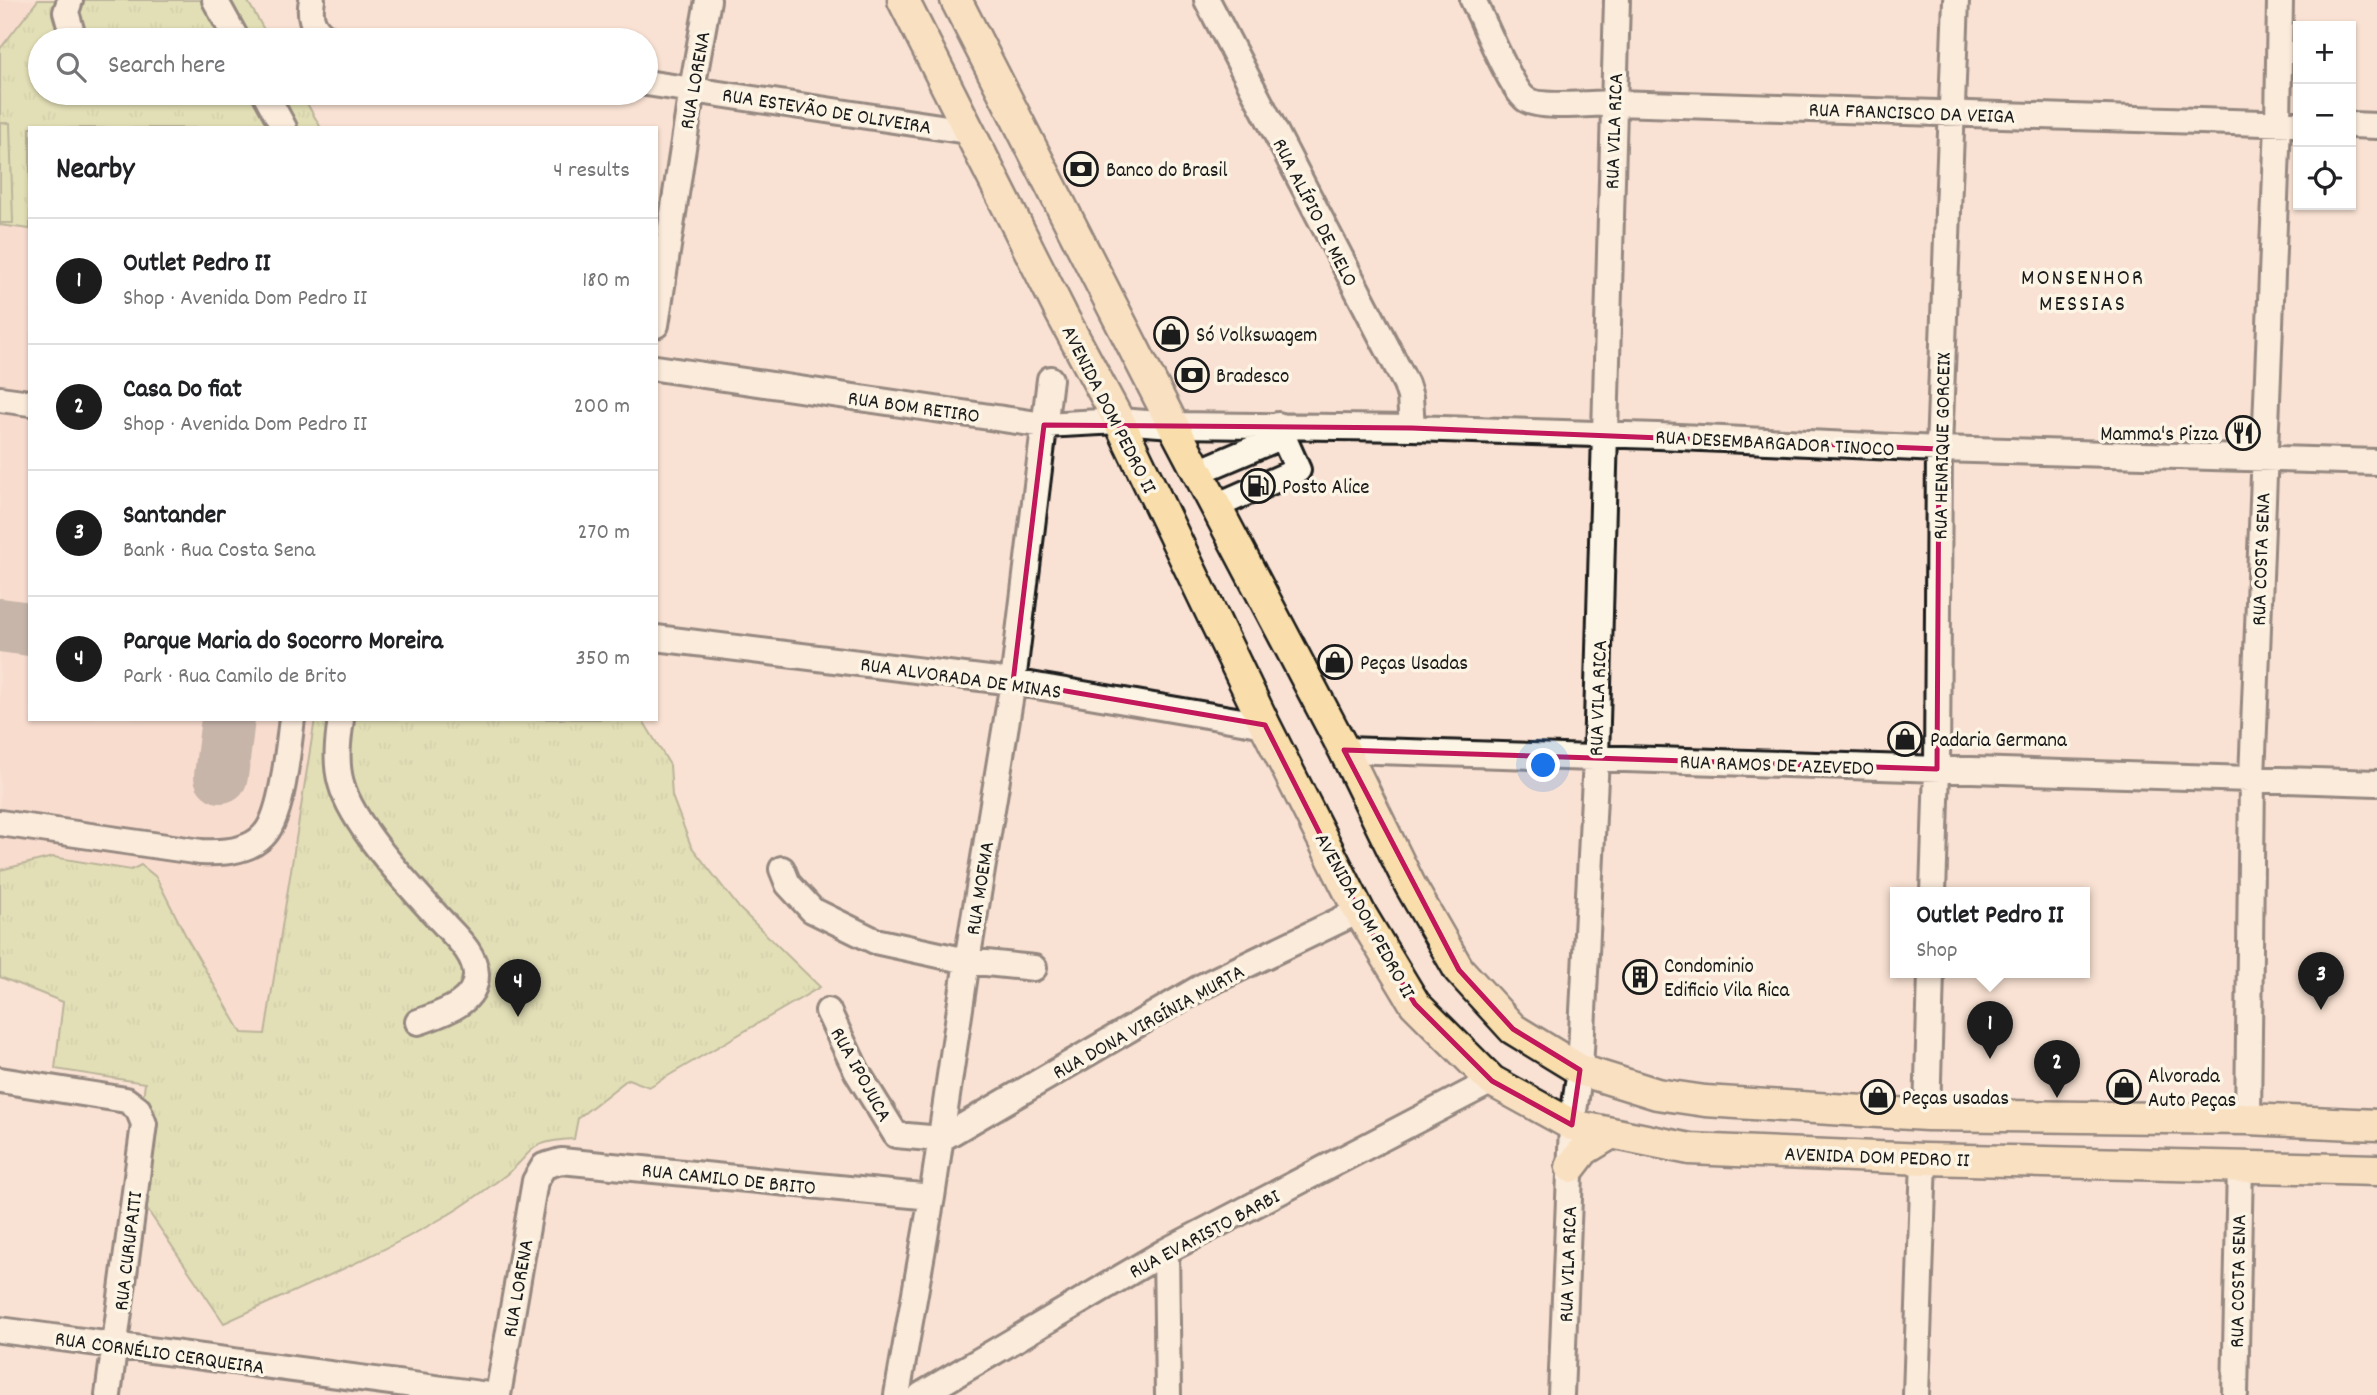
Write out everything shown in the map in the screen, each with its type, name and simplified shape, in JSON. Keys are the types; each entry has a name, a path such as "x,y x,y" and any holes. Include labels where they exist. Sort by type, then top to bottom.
{"main road":[{"name":"AVENIDA DOM PEDRO II","path":"903,0 967,131 1119,421 1265,725 1359,911 1415,1004 1492,1081 1572,1125 1690,1149 1924,1159 2377,1170"},
{"name":"AVENIDA DOM PEDRO II","path":"956,0 1173,425 1344,750 1410,885 1459,970 1513,1029 1580,1070 1657,1094 1705,1101 1927,1115 2248,1119 2377,1125"},
{"path":"1571,1167 1584,1150 1612,1133"}],"street":[{"path":"70,0 66,12 71,28"},
{"path":"215,0 230,28"},
{"path":"312,0 312,24 316,28"},
{"name":"RUA LORENA","path":"658,312 708,0"},
{"name":"RUA ALÍPIO DE MELO","path":"1207,0 1406,384 1410,397 1412,428"},
{"name":"RUA FRANCISCO DA VEIGA","path":"1474,0 1515,86 1527,100 1544,104 1614,103 2288,123"},
{"name":"RUA VILA RICA","path":"1561,1395 1572,1125 1580,1070 1595,758 1617,0"},
{"name":"RUA HENRIQUE GORCEIX","path":"1933,887 1937,769 1939,449 1956,0"},
{"name":"RUA COSTA SENA","path":"2248,1119 2252,778 2264,458 2288,123 2280,0"},
{"name":"RUA ESTEVÃO DE OLIVEIRA","path":"658,85 967,131"},
{"path":"272,105 283,126"},
{"path":"2356,125 2377,126"},
{"name":"RUA BOM RETIRO","path":"658,368 1044,425 1119,421 1173,425"},
{"name":"RUA MOEMA","path":"897,1395 932,1197 1013,682 1050,379"},
{"path":"0,399 28,403"},
{"name":"RUA DESEMBARGADOR TINOCO","path":"1173,425 1215,425 1280,431 1412,428 1939,449 2377,462"},
{"path":"1215,425 1245,493"},
{"path":"1198,472 1230,459 1280,431 1298,470 1216,506"},
{"name":"RUA ALVORADA DE MINAS","path":"658,638 1013,682 1265,725"},
{"path":"0,823 201,852 224,853 237,849 263,836 271,824 282,782 292,721"},
{"path":"341,721 337,745 340,781 346,802 406,881 470,955 476,975 471,992 455,1007 418,1022"},
{"name":"RUA RAMOS DE AZEVEDO","path":"1344,750 2377,783"},
{"path":"782,869 788,884 812,910 875,941 967,961 1034,968"},
{"name":"RUA DONA VIRGÍNIA MURTA","path":"941,1139 1203,986 1359,911"},
{"path":"1927,1115 1931,978"},
{"name":"RUA IPOJUCA","path":"828,1011 857,1072 896,1135 941,1139"},
{"name":"RUA CURUPAITI","path":"0,1080 126,1100 138,1109 144,1124 108,1395"},
{"name":"RUA EVARISTO BARBI","path":"921,1395 1166,1251 1492,1081"},
{"path":"1916,1395 1924,1159"},
{"name":"RUA CAMILO DE BRITO","path":"535,1181 544,1166 561,1161 932,1197"},
{"name":"RUA COSTA SENA","path":"2235,1395 2240,1166"},
{"name":"RUA LORENA","path":"498,1395 535,1181"},
{"path":"1166,1251 1168,1395"},
{"name":"RUA CORNÉLIO CERQUEIRA","path":"0,1330 488,1395"}],"highlighted area":[{"path":"1044,425 1412,428 1939,449 1937,769 1344,750 1459,970 1513,1029 1580,1070 1572,1125 1492,1081 1415,1004 1359,911 1265,725 1013,682"}],"shaded area":[{"path":"0,0 38,0 0,49"},
{"path":"0,225 28,229 28,721 315,721 265,1034 243,1033 188,940 156,877 53,857 0,870"}],"green space":[{"path":"38,0 247,0 263,28 28,28 28,105 308,105 320,126 28,126 28,229 0,225 0,49"},
{"path":"0,123 10,123 13,223 0,223"},
{"path":"315,721 643,721 670,765 672,796 691,846 740,909 820,987 649,1087 628,1079 578,1118 574,1139 557,1140 536,1147 510,1171 446,1216 364,1259 224,1323 132,1187 145,1083 55,1069 63,1002 0,977 0,870 53,857 131,870 141,865 156,877 188,940 242,1033 265,1034"}],"taxiway":[{"path":"0,625 28,629"},
{"path":"221,776 228,721"}],"place":[{"name":"Banco do Brasil","path":"1081,169"},
{"name":"Só Volkswagem","path":"1171,334"},
{"name":"Bradesco","path":"1192,375"},
{"name":"Mamma's Pizza","path":"2243,433"},
{"name":"Posto Alice","path":"1258,486"},
{"name":"Peças Usadas","path":"1335,662"},
{"name":"Padaria Germana","path":"1905,739"},
{"name":"Condominio Edificio Vila Rica","path":"1640,977"},
{"name":"Santander","path":"2321,1010"},
{"name":"Parque Maria do Socorro Moreira","path":"518,1017"},
{"name":"Outlet Pedro II","path":"1990,1059"},
{"name":"Alvorada Auto Peças","path":"2124,1087"},
{"name":"Peças usadas","path":"1878,1097"},
{"name":"Casa Do fiat","path":"2057,1098"}],"district":[{"name":"MONSENHOR MESSIAS","path":"2083,289"}]}
